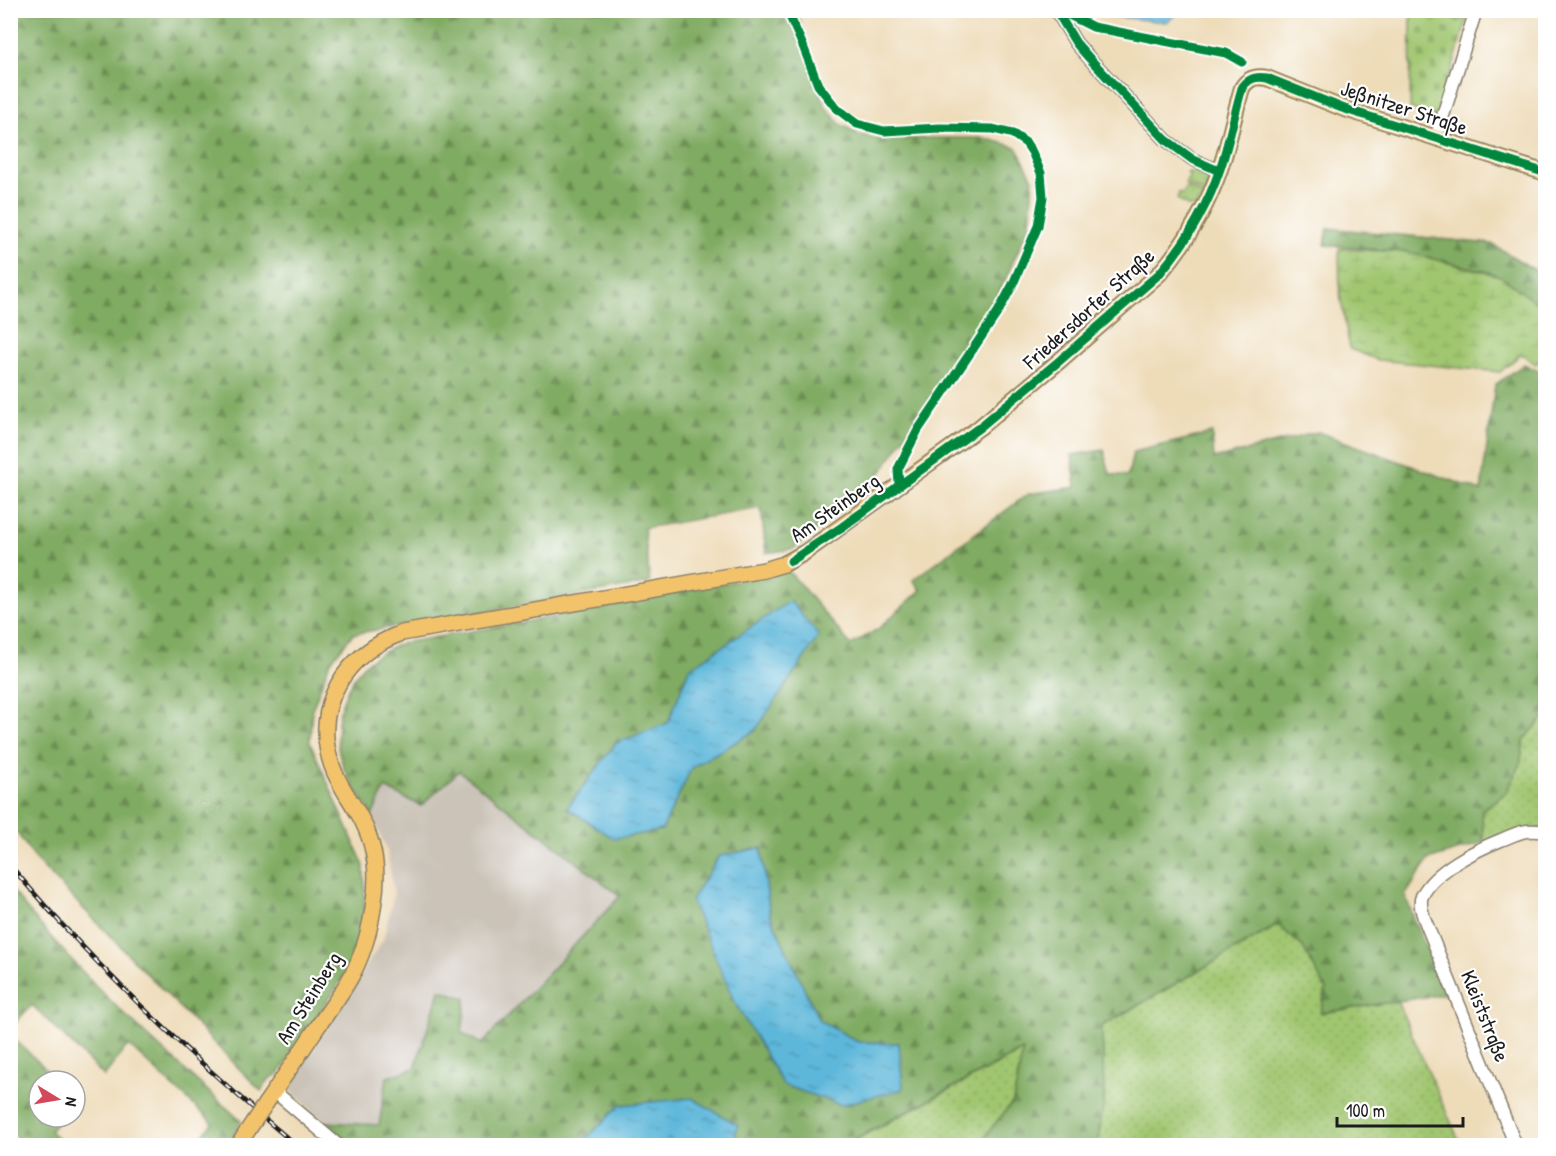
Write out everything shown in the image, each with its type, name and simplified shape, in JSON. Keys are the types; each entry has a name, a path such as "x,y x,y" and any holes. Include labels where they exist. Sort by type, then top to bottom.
{"main road":[{"name":"Friedersdorfer Straße","path":"899,485 996,415 1159,274 1173,257 1209,197 1219,171 1242,88 1247,80 1253,78"},
{"name":"Jeßnitzer Straße","path":"1253,78 1267,78 1342,108 1545,173"},
{"name":"Am Steinberg","path":"238,1146 353,972 367,934 374,903 376,872 370,840 359,815 336,776 329,756 326,736 327,715 333,695 342,676 356,660 374,646 402,633 776,567 791,561 817,544 899,485"}],"street":[{"path":"1056,10 1076,43 1166,140 1192,159 1219,171"},
{"path":"1436,138 1476,10"},
{"name":"Kleiststraße","path":"1516,1146 1424,918 1421,900 1422,895 1442,873 1464,857 1522,832 1545,832"},
{"path":"270,1097 339,1146"}],"shaded area":[{"path":"459,771 620,896 482,1044 462,1033 440,991 415,1068 387,1077 379,1125 325,1122 291,1092 290,1086 383,940 394,893 387,850 372,816 385,788 421,806"}],"green space":[{"path":"10,11 797,11 825,106 840,124 860,135 884,140 985,138 1016,147 1033,179 1030,224 993,307 874,483 793,549 766,553 761,508 644,528 650,583 353,634 330,662 312,710 310,742 364,866 365,901 360,941 352,964 279,1074 270,1078 261,1091 37,861 11,825"},
{"path":"1411,12 1467,20 1437,118 1410,108"},
{"path":"1195,170 1206,179 1206,193 1185,184 1190,175 1187,173"},
{"path":"1186,187 1205,196 1196,207 1187,206 1177,199 1179,193 1182,195"},
{"path":"1328,228 1492,244 1545,276 1545,311 1492,273 1406,252 1325,245"},
{"path":"1339,249 1406,252 1500,276 1545,309 1545,356 1536,364 1521,354 1500,372 1378,360 1350,349 1340,295"},
{"path":"1524,364 1545,374 1545,716 1524,740 1520,765 1506,793 1482,810 1483,843 1428,860 1405,896 1445,994 1320,1013 1326,989 1303,947 1278,925 1102,1026 1104,1102 1097,1145 981,1145 1013,1102 1023,1050 844,1145 353,1146 325,1122 379,1125 387,1077 415,1068 440,990 466,998 462,1033 482,1044 620,896 459,771 421,806 385,788 372,816 345,770 337,738 340,713 348,688 362,667 376,656 402,643 576,613 788,570 851,645 878,629 921,590 913,580 1028,494 1076,487 1072,455 1104,450 1110,474 1128,476 1133,452 1212,433 1214,459 1318,432 1481,491 1495,385","holes":["714,653 755,731 692,767 662,830 567,808 616,743 668,723 689,669","761,848 770,915 819,1020 858,1042 899,1043 783,1085"]},
{"path":"1545,716 1545,828 1483,843 1482,810 1506,793 1520,765 1524,740"},
{"path":"10,888 102,992 241,1121 230,1145 193,1145 213,1123 128,1045 104,1076 32,1005 11,1027"},
{"path":"1278,925 1303,947 1326,989 1321,1013 1397,1001 1461,1145 1097,1146 1104,1102 1102,1026"},
{"path":"11,1036 46,1069 27,1069 27,1129 52,1129 50,1131 66,1145 23,1145 11,1131"},
{"path":"1024,1050 1013,1102 981,1145 844,1146"}],"water":[{"path":"1100,11 1181,11 1166,22 1108,16"},
{"path":"790,601 819,636 755,731 692,767 662,830 614,839 567,808 616,743 668,723 689,669"},
{"path":"761,848 770,915 819,1020 858,1042 899,1043 903,1089 841,1105 783,1085 735,1003 691,900 719,856"},
{"path":"692,1098 738,1125 733,1145 586,1146 583,1142 620,1105"}],"railway":[{"path":"10,865 77,940 147,1012 297,1146"}],"cycle path":[{"path":"787,10 818,85 837,109 857,124 884,131 940,128 993,129 1013,134 1026,143 1041,173 1043,197 1038,226 1013,284 998,312 918,430 898,469 899,485"},
{"path":"1056,10 1076,43 1166,140 1192,159 1219,171"},
{"path":"1057,13 1065,13 1093,27 1226,53 1242,62"},
{"path":"791,561 980,427 1159,274 1186,238 1209,197 1223,159 1242,88 1250,80 1267,78 1342,108 1546,173"}]}
